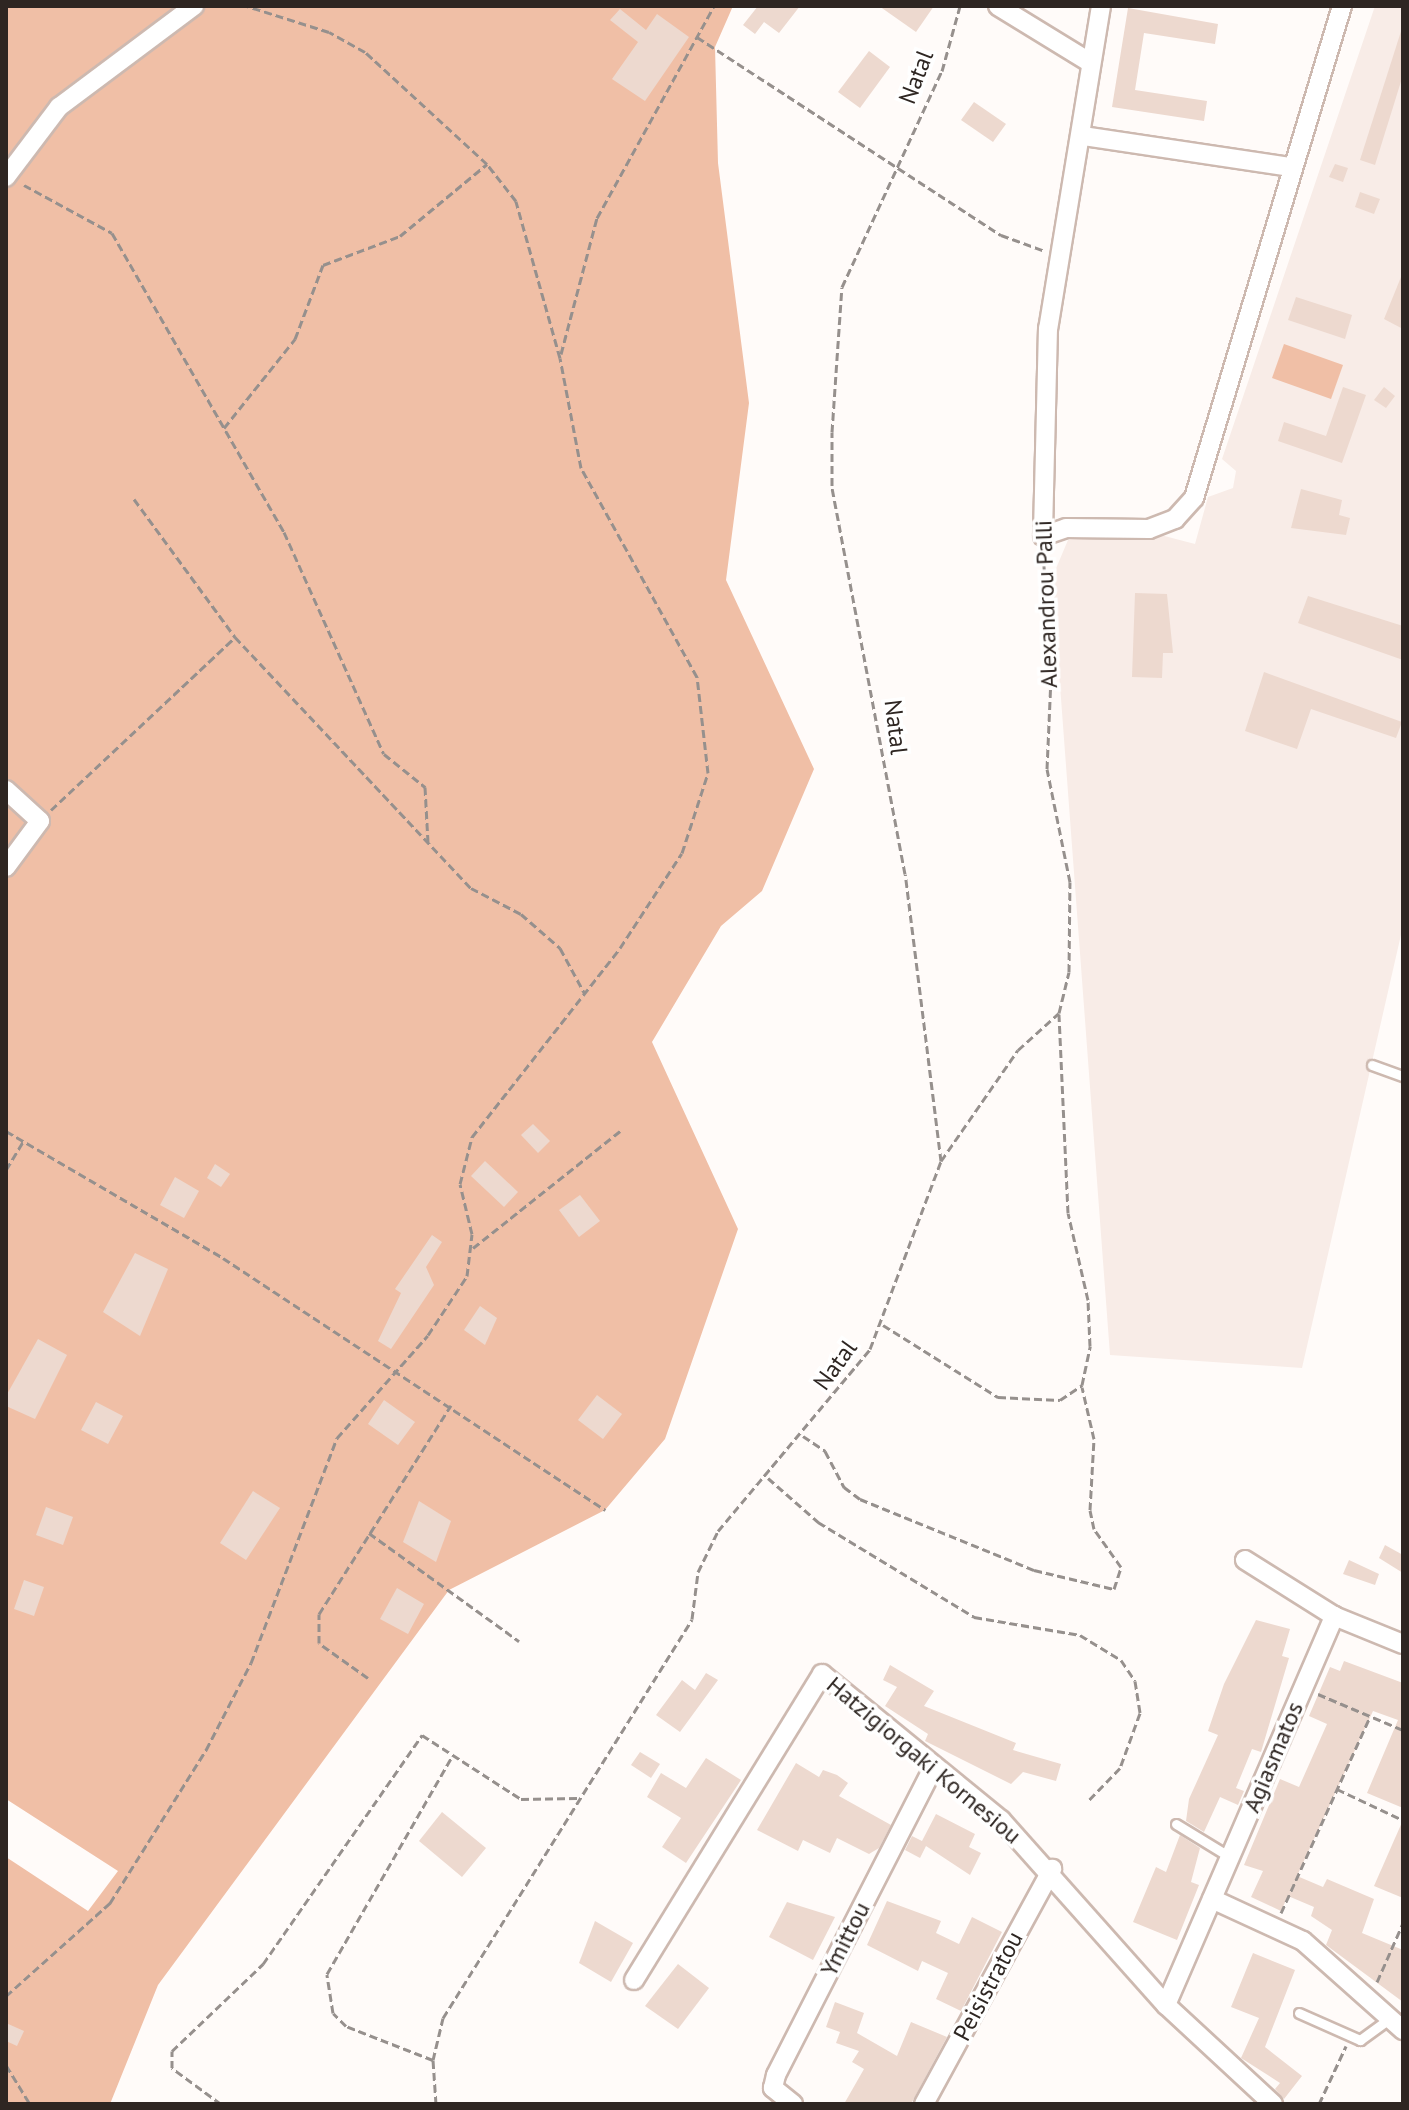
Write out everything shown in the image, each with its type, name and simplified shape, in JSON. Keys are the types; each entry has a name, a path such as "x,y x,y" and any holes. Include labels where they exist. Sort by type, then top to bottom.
{"street":[{"path":"6,176 59,107 194,6"},
{"path":"998,6 1091,63"},
{"name":"Alexandrou Palli","path":"1043,536 1056,254 1083,136 1101,6"},
{"path":"1043,536 1066,528 1149,529 1175,519 1194,498 1291,167 1342,6"},
{"path":"1083,136 1291,167"},
{"path":"6,790 40,821 6,867"},
{"path":"1245,1560 1334,1616 1403,1644"},
{"name":"Agiasmatos","path":"1166,2005 1334,1616"},
{"name":"Hatzigiorgaki Kornesiou","path":"634,1980 822,1674 1052,1869 1166,2005 1273,2104"},
{"name":"Ymittou","path":"793,2104 773,2088 776,2075 933,1768"},
{"name":"Peisistratou","path":"924,2104 1052,1869"},
{"path":"1212,1899 1276,1924 1395,2025"}],"lane":[{"path":"1372,1065 1403,1076"},
{"path":"1176,1824 1230,1857"},
{"path":"1299,2013 1360,2040 1395,2025"}],"path":[{"path":"247,6 349,41 487,164 516,201 560,358 581,468 697,677 708,744 697,821 585,994 472,1137 460,1184 473,1248"},
{"path":"560,358 597,218 714,6"},
{"name":"Natal","path":"436,2104 433,2060 443,2018 577,1798 692,1619 698,1572 718,1531 799,1441 883,1325 941,1161 905,874 832,486 842,287 942,71 960,6"},
{"path":"697,37 1001,235 1056,254"},
{"path":"224,428 295,339 323,265 400,236 487,164"},
{"path":"6,176 112,233 284,532 384,754 425,787 428,842"},
{"path":"134,499 235,637 471,888 521,914 560,948 585,994"},
{"name":"Alexandrou Palli","path":"803,1436 825,1451 844,1487 860,1499 1034,1570 1114,1589 1121,1567 1094,1529 1090,1510 1094,1439 1082,1385 1089,1316 1068,1213 1059,1013 1069,972 1070,882 1047,769 1051,678 1043,536"},
{"path":"40,821 235,637"},
{"path":"941,1161 1018,1050 1059,1013"},
{"path":"6,1131 395,1368 605,1510"},
{"path":"6,1996 84,1930 135,1866 251,1663 324,1463 355,1411 455,1296 473,1248 620,1131"},
{"path":"6,1170 23,1142"},
{"path":"883,1325 998,1397 1060,1400 1082,1385"},
{"path":"368,1678 316,1634 323,1605 451,1405"},
{"path":"768,1478 818,1522 974,1617 1080,1635 1121,1660 1135,1681 1140,1713 1120,1768 1088,1801"},
{"path":"369,1533 519,1641"},
{"path":"1303,1688 1403,1730"},
{"path":"1276,1924 1370,1717"},
{"path":"221,2104 172,2068 181,2035 263,1964 422,1735 521,1799 577,1798"},
{"path":"433,2060 346,2026 333,2013 327,1974 453,1756"},
{"path":"1337,1789 1403,1820"},
{"path":"1369,2001 1403,1923"},
{"path":"1319,2104 1351,2036"},
{"path":"6,2065 30,2104"}],"shaded area":[{"path":"6,6 733,6 715,47 718,163 749,403 726,580 814,769 762,891 721,926 652,1042 738,1229 665,1439 605,1510 449,1590 158,1985 110,2104 6,2104 6,1857 88,1911 118,1871 6,1799"},
{"path":"1375,6 1403,6 1403,926 1302,1368 1110,1355 1052,578 1068,540 1082,533 1153,533 1195,544 1208,497 1233,488 1236,471 1222,459"},
{"path":"1284,344 1343,365 1331,399 1272,378"}],"building":[{"path":"758,6 800,6 779,33 764,22 755,34 743,25"},
{"path":"879,6 934,6 916,32"},
{"path":"1128,8 1218,24 1215,44 1144,33 1135,90 1207,101 1204,121 1112,107"},
{"path":"620,9 646,30 657,14 689,37 645,101 612,79 638,42 610,20"},
{"path":"1403,25 1403,75 1375,165 1360,160"},
{"path":"869,51 890,67 860,108 838,92"},
{"path":"974,102 1006,124 993,142 961,120"},
{"path":"1335,164 1348,168 1343,182 1329,177"},
{"path":"1360,192 1380,199 1374,214 1355,207"},
{"path":"1403,272 1403,329 1384,319"},
{"path":"1296,297 1352,315 1345,339 1288,320"},
{"path":"1343,387 1366,395 1342,463 1278,441 1284,422 1326,436"},
{"path":"1384,387 1395,396 1386,408 1374,400"},
{"path":"1301,489 1342,500 1339,515 1350,518 1346,535 1291,528"},
{"path":"1135,593 1167,594 1173,653 1163,653 1162,678 1132,677"},
{"path":"1308,596 1403,626 1403,660 1298,623"},
{"path":"1264,672 1402,722 1396,738 1311,709 1297,749 1245,731"},
{"path":"533,1124 550,1141 538,1153 521,1135"},
{"path":"485,1161 518,1192 504,1207 471,1176"},
{"path":"215,1164 230,1174 221,1187 207,1178"},
{"path":"175,1177 199,1191 184,1218 160,1205"},
{"path":"580,1195 600,1221 579,1237 559,1210"},
{"path":"432,1235 442,1242 426,1267 434,1285 391,1349 378,1341 401,1293 395,1289"},
{"path":"135,1253 168,1269 140,1336 103,1312"},
{"path":"480,1306 497,1318 485,1345 464,1330"},
{"path":"38,1339 67,1355 35,1419 6,1406 6,1396"},
{"path":"597,1395 622,1414 603,1439 578,1420"},
{"path":"384,1400 415,1422 398,1445 368,1424"},
{"path":"96,1402 123,1416 108,1444 81,1430"},
{"path":"253,1491 280,1508 246,1560 220,1543"},
{"path":"419,1501 451,1521 436,1562 403,1542"},
{"path":"46,1507 73,1517 63,1545 36,1535"},
{"path":"1385,1545 1403,1555 1403,1573 1379,1558"},
{"path":"1349,1560 1379,1574 1375,1585 1343,1574"},
{"path":"24,1580 44,1587 34,1616 14,1609"},
{"path":"397,1588 424,1604 408,1634 380,1619"},
{"path":"1256,1620 1290,1629 1282,1656 1289,1658 1261,1752 1252,1749 1236,1788 1244,1791 1238,1805 1220,1797 1204,1832 1186,1821 1189,1799 1218,1735 1208,1731 1224,1684"},
{"path":"1344,1661 1403,1683 1403,1808 1367,1793 1398,1720 1373,1711 1297,1876 1323,1887 1327,1879 1374,1899 1362,1933 1403,1950 1403,2002 1326,1945 1332,1930 1311,1916 1314,1907 1288,1896 1281,1911 1251,1897 1263,1871 1244,1865 1280,1779 1299,1787 1327,1724 1309,1716 1330,1667 1340,1671"},
{"path":"890,1665 934,1691 924,1706 1016,1743 1013,1750 1061,1764 1056,1781 1023,1772 1011,1784 925,1741 928,1734 885,1706 897,1687 883,1680"},
{"path":"706,1673 718,1680 680,1732 656,1715 682,1680 695,1690"},
{"path":"640,1752 660,1764 651,1778 631,1765"},
{"path":"706,1758 741,1780 686,1863 662,1847 681,1818 647,1797 661,1773 686,1788"},
{"path":"796,1763 819,1777 823,1770 837,1775 848,1783 839,1796 891,1825 879,1848 869,1854 837,1838 830,1853 803,1840 798,1851 757,1830"},
{"path":"442,1812 486,1848 462,1877 419,1841"},
{"path":"936,1814 975,1834 969,1847 981,1853 970,1875 926,1846 920,1858 905,1850 912,1836 922,1841"},
{"path":"1403,1820 1403,1898 1374,1886"},
{"path":"1180,1835 1200,1848 1191,1882 1199,1885 1177,1940 1133,1922 1156,1867 1166,1872"},
{"path":"887,1901 941,1921 936,1933 959,1944 972,1917 1002,1932 961,2011 936,1999 948,1973 922,1961 918,1971 867,1945"},
{"path":"787,1902 835,1917 813,1960 769,1937"},
{"path":"595,1921 633,1943 611,1982 579,1963"},
{"path":"1253,1953 1295,1970 1265,2047 1302,2076 1284,2099 1275,2089 1280,2083 1241,2058 1259,2018 1231,2007"},
{"path":"678,1964 709,1988 678,2029 645,2006"},
{"path":"835,2002 864,2013 857,2033 897,2056 911,2022 947,2037 911,2104 844,2104 864,2069 852,2062 859,2051 836,2043 840,2032 826,2027"},
{"path":"6,2023 24,2031 17,2046 6,2041"}]}
